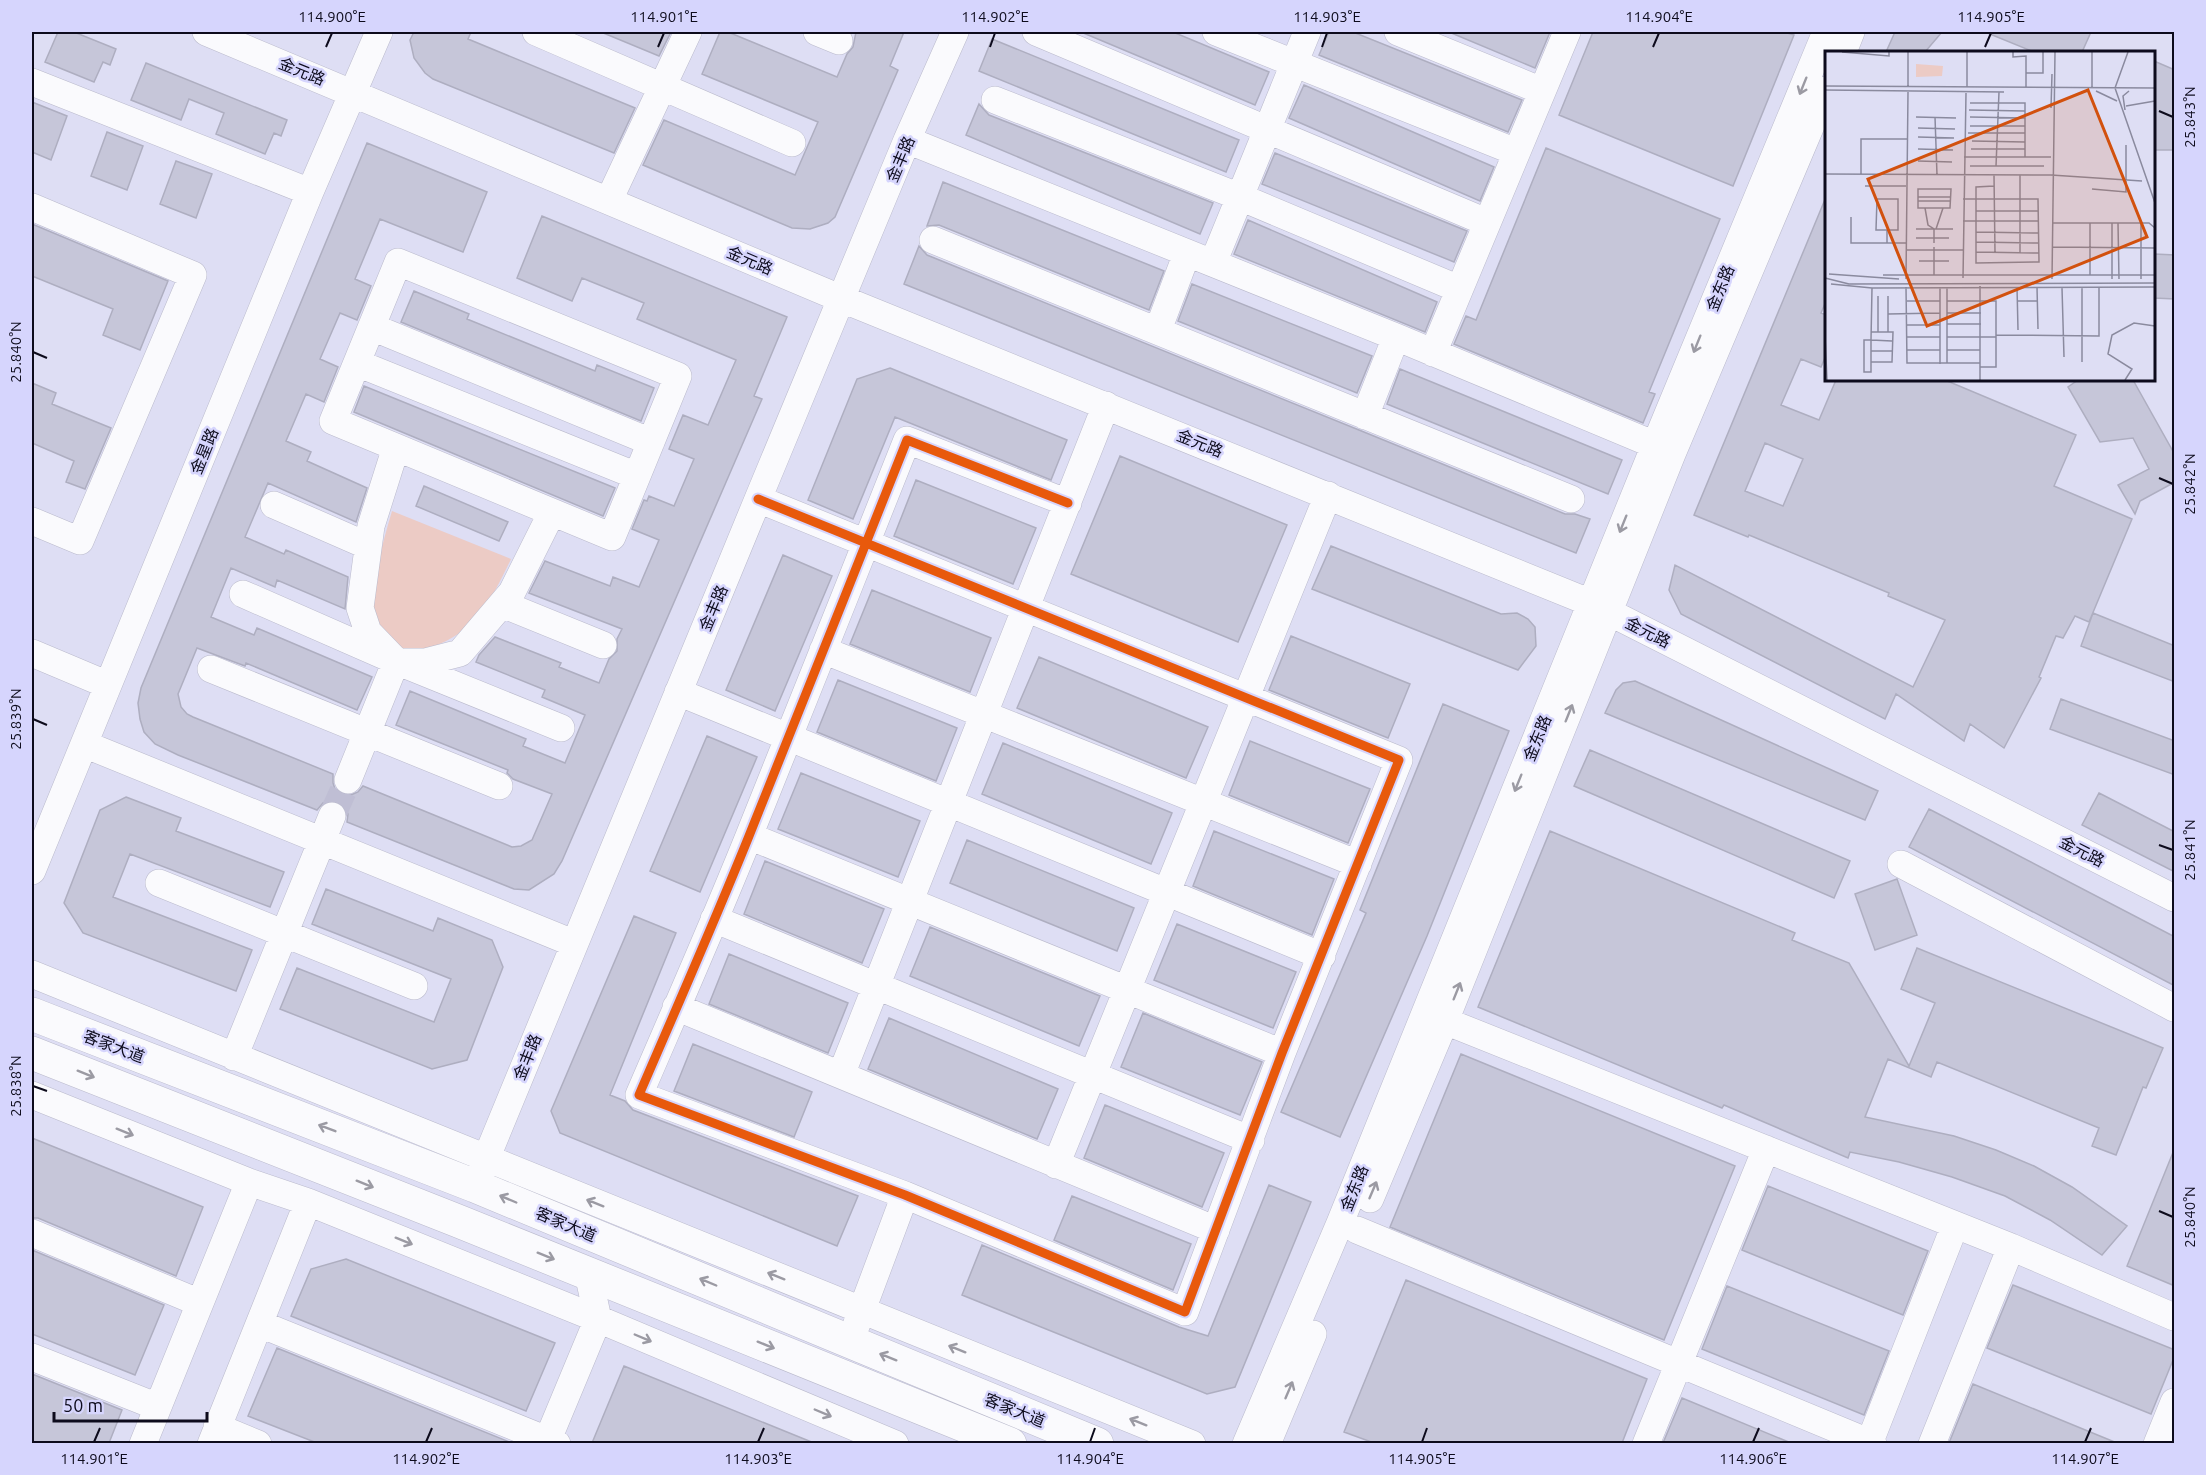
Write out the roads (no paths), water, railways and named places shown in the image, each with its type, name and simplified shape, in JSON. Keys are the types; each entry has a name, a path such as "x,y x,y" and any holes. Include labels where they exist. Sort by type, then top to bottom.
{"main road":[{"name":"客家大道","path":"32,1014 480,1172 850,1341 1097,1443"},
{"name":"客家大道","path":"32,1053 1010,1443"}],"street":[{"name":"金元路","path":"206,32 842,298 1600,608 2175,898"},
{"name":"金星路","path":"32,871 310,192 379,32"},
{"path":"536,32 792,143"},
{"path":"609,200 688,32"},
{"name":"金丰路","path":"480,1172 758,499 955,32"},
{"path":"1035,32 1486,222"},
{"path":"1216,32 1516,152"},
{"path":"1213,263 1307,32"},
{"path":"1398,32 1542,91"},
{"path":"1433,353 1567,32"},
{"name":"金东路","path":"1267,1443 1445,1021 1600,608 1655,445 1826,32"},
{"path":"1843,51 1851,32"},
{"path":"32,82 310,192"},
{"name":"金东路","path":"1246,1443 1600,608 1672,454 1825,95"},
{"path":"995,100 1240,197 1459,289"},
{"path":"908,140 1655,445"},
{"path":"32,207 193,275 80,541 32,521"},
{"path":"933,240 1570,499"},
{"path":"1158,330 1187,253"},
{"path":"398,262 678,376 612,537 333,422 372,327 398,262"},
{"path":"372,327 651,442"},
{"path":"1365,416 1396,338"},
{"path":"357,363 637,476"},
{"path":"841,1075 1106,405"},
{"path":"758,499 866,543 1026,608 1246,697 1399,760 1282,1053 1185,1312 905,1195 639,1095 749,836 823,650 866,543 907,440 1068,503"},
{"path":"396,447 371,526 360,608 368,632 396,661 425,662 460,653 512,592 552,512"},
{"path":"1056,1165 1328,495"},
{"path":"274,505 369,546"},
{"path":"243,594 396,661 561,728"},
{"path":"502,604 603,645"},
{"path":"823,650 1358,864"},
{"path":"32,654 108,685"},
{"path":"348,780 396,661"},
{"path":"211,669 499,786"},
{"path":"678,692 1322,956"},
{"path":"84,744 573,943"},
{"path":"234,1057 332,816"},
{"path":"749,836 1282,1053"},
{"path":"1901,864 2175,1008"},
{"path":"159,883 414,986"},
{"path":"714,919 1251,1140"},
{"path":"32,974 234,1057 480,1172 862,1311 1192,1443"},
{"path":"676,1007 1216,1230"},
{"path":"1445,1021 2011,1246 2175,1317"},
{"path":"32,1095 249,1182 308,1202 598,1319 895,1443"},
{"path":"1646,1443 1766,1149"},
{"path":"143,1443 249,1182"},
{"path":"850,1341 905,1195"},
{"path":"258,1443 214,1435 308,1202"},
{"path":"1357,1230 1870,1443 1955,1224"},
{"path":"32,1233 200,1303"},
{"path":"1932,1443 2011,1246"},
{"path":"260,1324 550,1442 598,1319 588,1273"},
{"path":"32,1357 158,1407"},
{"path":"2157,1443 2175,1402"}],"tunnel":[{"path":"332,816 348,780"}]}
